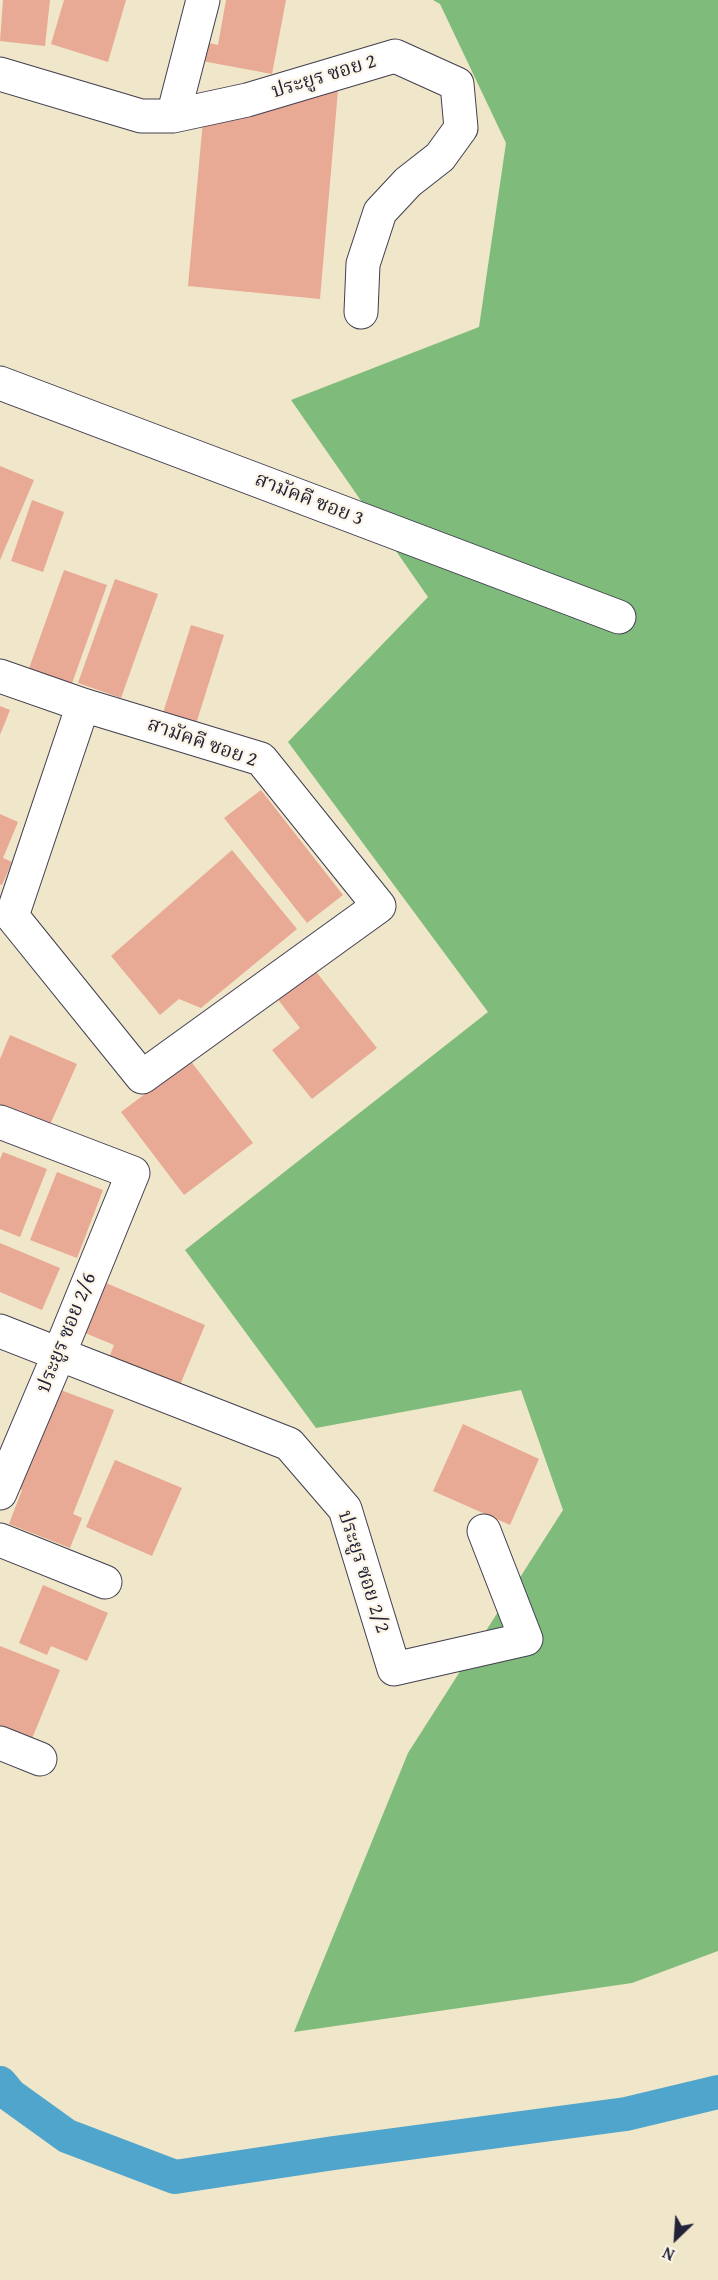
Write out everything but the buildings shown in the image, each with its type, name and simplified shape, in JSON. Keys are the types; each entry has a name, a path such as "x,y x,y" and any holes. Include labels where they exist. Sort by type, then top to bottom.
{"street":[{"path":"173,116 203,0"},
{"name":"ประยูร ซอย 2","path":"0,74 141,116 173,116 247,100 395,56 457,84 461,128 440,157 408,182 380,212 363,264 361,312"},
{"name":"สามัคคี ซอย 3","path":"0,383 619,617"},
{"name":"สามัคคี ซอย 2","path":"0,676 83,705 261,759 380,906 142,1077 12,916 83,705"},
{"name":"ประยูร ซอย 2/6","path":"0,1122 133,1173 0,1493"},
{"name":"ประยูร ซอย 2/2","path":"0,1331 290,1444 345,1509 394,1669 526,1640 484,1531"},
{"path":"0,1540 105,1582"},
{"path":"0,1743 40,1759"}],"green space":[{"path":"433,0 718,0 718,1951 632,1983 294,2032 408,1753 563,1510 521,1390 316,1428 185,1250 488,1012 288,742 428,597 291,400 479,327 506,143 440,4"}],"waterway":[{"path":"0,2083 10,2095 67,2136 175,2177 626,2114 718,2092"}]}
